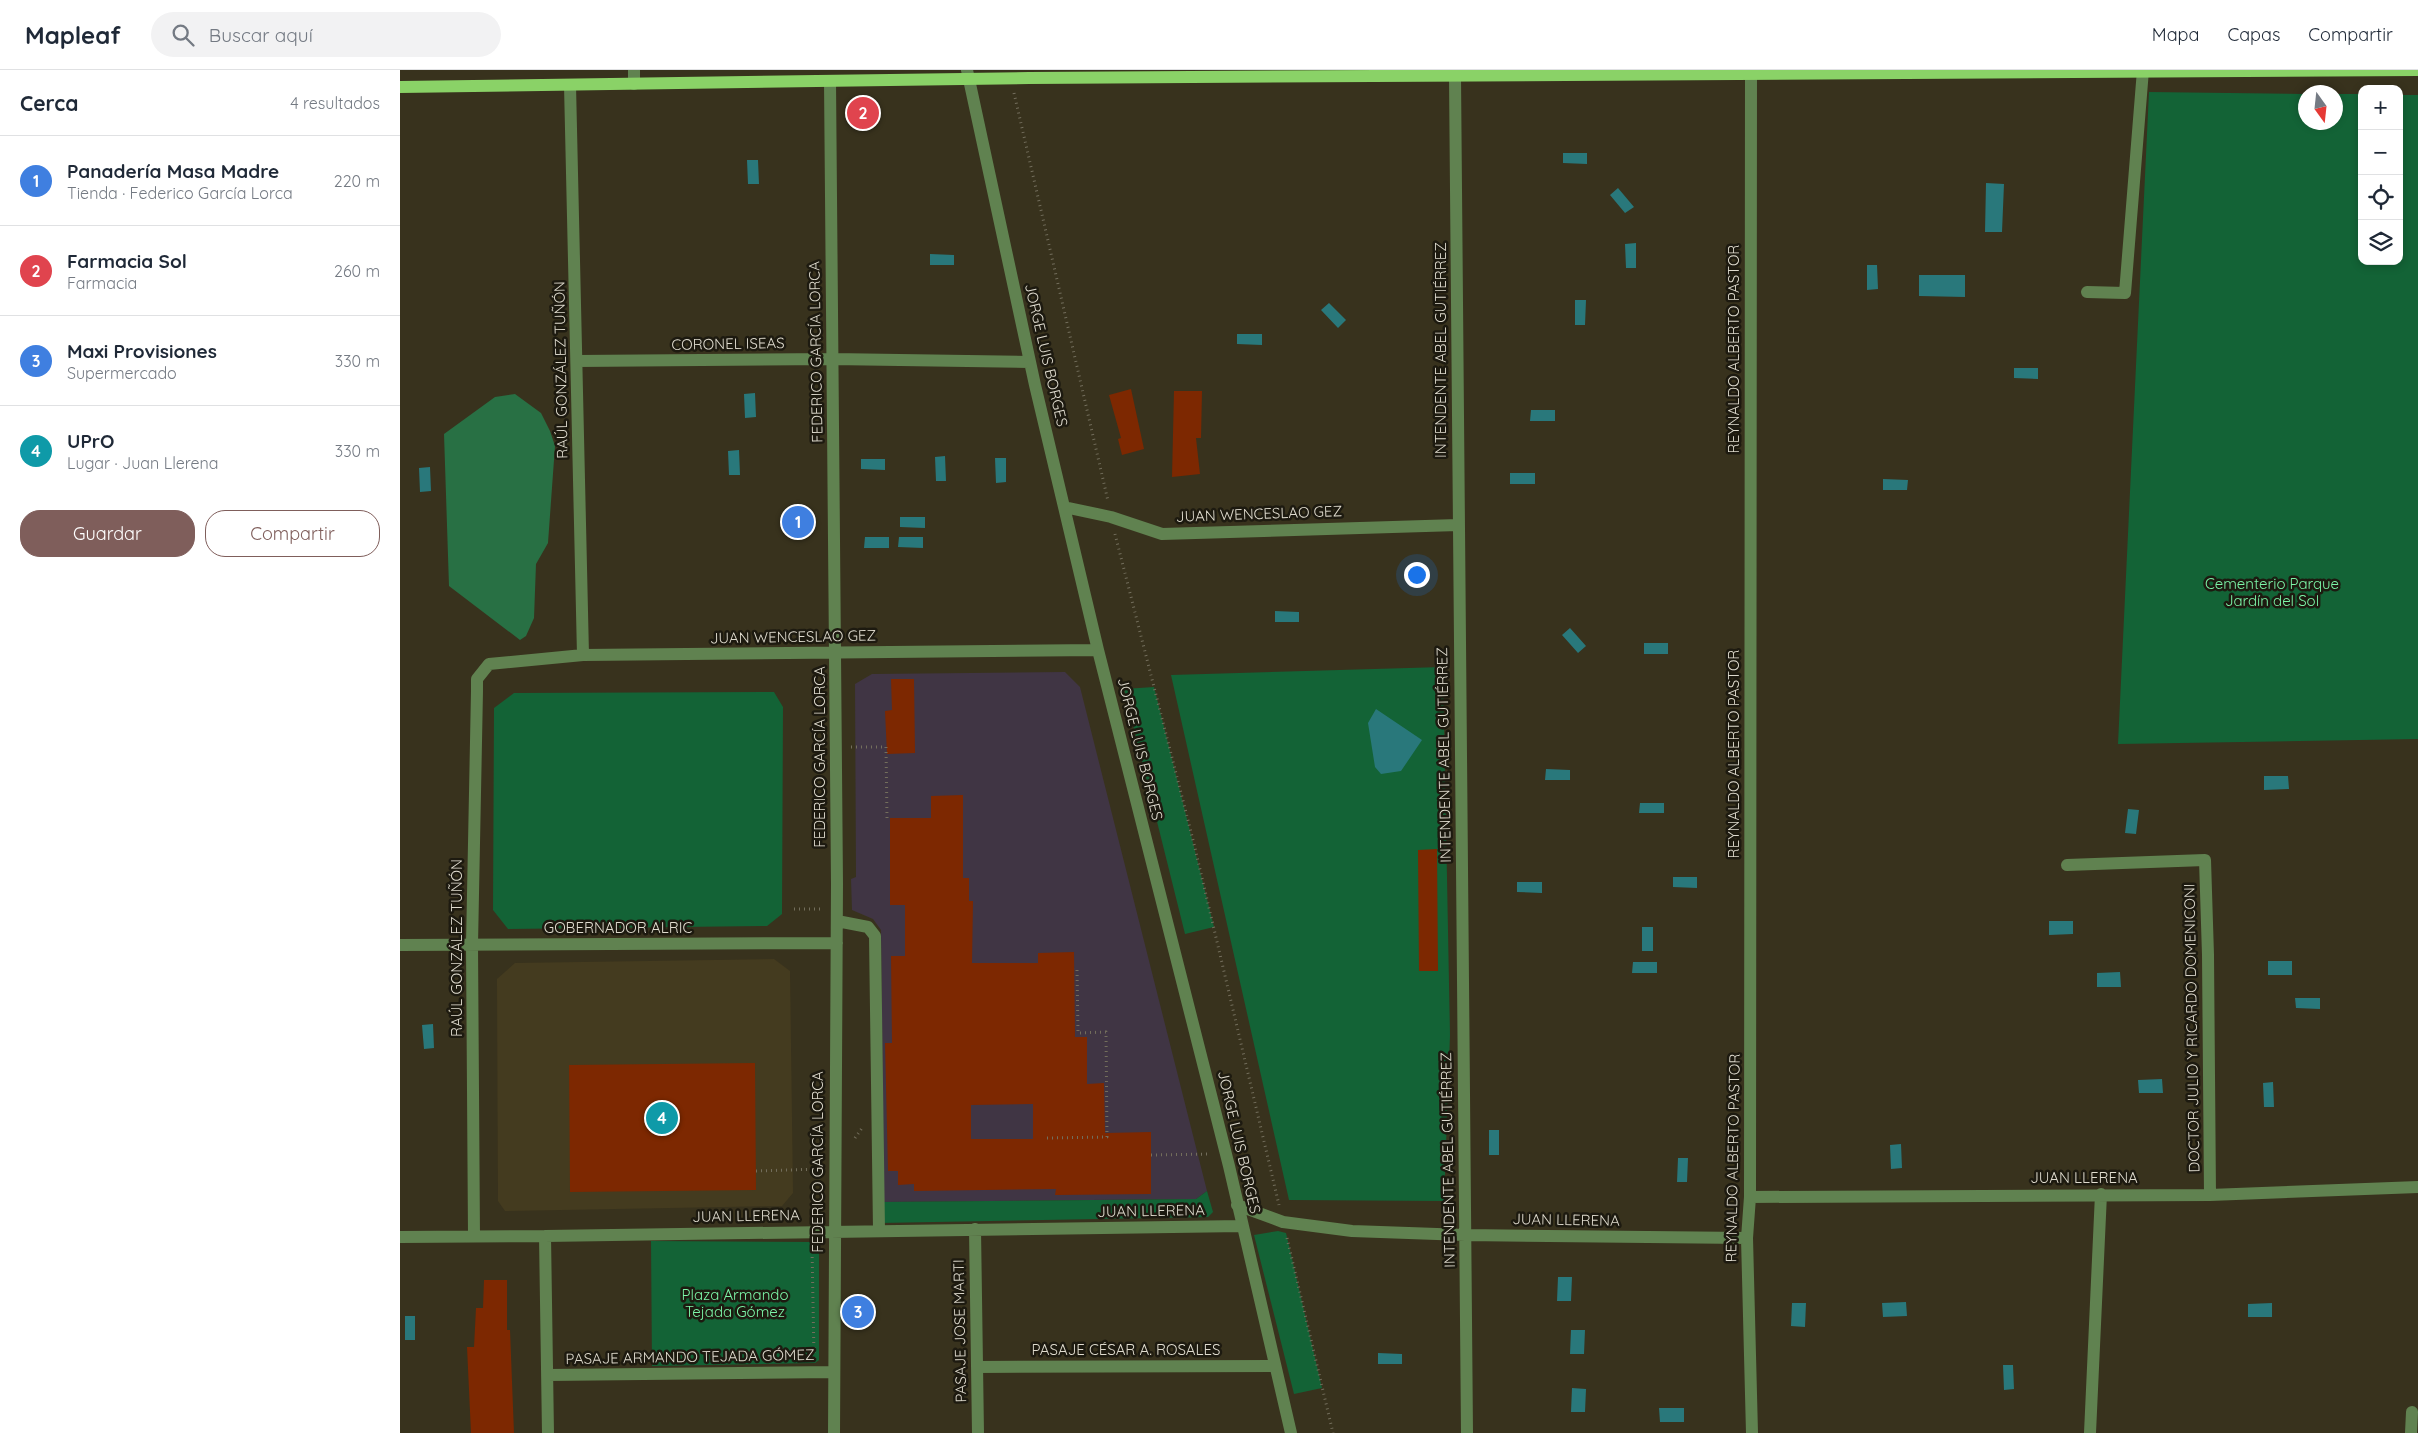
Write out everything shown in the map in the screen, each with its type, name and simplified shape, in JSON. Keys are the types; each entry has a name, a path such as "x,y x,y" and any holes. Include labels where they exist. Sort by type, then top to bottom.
{"main road":[{"path":"400,87 830,81 969,75 1014,78 1028,74 1455,76 1494,73 1750,74 1795,72 2418,70"}],"street":[{"path":"634,70 634,84"},
{"path":"2088,292 2125,293 2143,71"},
{"name":"REYNALDO ALBERTO PASTOR","path":"1750,74 1750,1197 1747,1238 1752,1433"},
{"name":"JORGE LUIS BORGES","path":"969,75 1029,362 1098,650 1237,1205 1291,1433"},
{"name":"INTENDENTE ABEL GUTIÉRREZ","path":"1455,76 1468,1433"},
{"name":"FEDERICO GARCÍA LORCA","path":"830,81 837,915 834,1169 834,1433"},
{"name":"RAÚL GONZÁLEZ TUÑÓN","path":"570,85 583,655"},
{"name":"CORONEL ISEAS","path":"577,361 832,359 1029,362"},
{"name":"JUAN WENCESLAO GEZ","path":"1064,507 1111,517 1162,534 1458,525"},
{"name":"JUAN WENCESLAO GEZ","path":"489,664 583,655 1098,650"},
{"name":"RAÚL GONZÁLEZ TUÑÓN","path":"474,1236 472,945 477,679 489,664"},
{"name":"DOCTOR JULIO Y RICARDO DOMENICONI","path":"2067,865 2205,860 2208,955 2210,1195"},
{"path":"837,915 868,927 875,936 879,1230"},
{"name":"GOBERNADOR ALRIC","path":"400,945 837,942"},
{"name":"JUAN LLERENA","path":"1750,1197 2210,1195 2418,1187"},
{"path":"2090,1433 2101,1194"},
{"name":"JUAN LLERENA","path":"1237,1205 1283,1222 1352,1231 1747,1238"},
{"name":"JUAN LLERENA","path":"400,1237 1242,1226"},
{"name":"PASAJE JOSE MARTI","path":"975,1229 978,1433"},
{"path":"545,1236 548,1433"},
{"name":"PASAJE CÉSAR A. ROSALES","path":"977,1368 1274,1366"},
{"name":"PASAJE ARMANDO TEJADA GÓMEZ","path":"547,1375 834,1372"},
{"path":"2411,1433 2412,1412"}],"path":[{"path":"1014,78 1014,97 1111,517 1194,844 1333,1433"},
{"path":"836,747 886,747 887,818"},
{"path":"794,909 837,915"},
{"path":"1047,1138 1107,1138 1106,1032 1078,1032 1077,969 1074,969"},
{"path":"1151,1155 1210,1154"},
{"path":"756,1171 834,1169"},
{"path":"812,1242 815,1363"}],"shaded area":[{"path":"1065,672 1080,687 1207,1191 1196,1199 884,1202 881,930 873,919 852,910 851,879 856,877 855,684 872,674"},
{"path":"774,959 790,971 793,1193 782,1206 505,1211 498,1201 497,979 515,963"}],"green space":[{"name":"Cementerio Parque Jardín del Sol","path":"2149,92 2298,94 2298,130 2343,130 2343,94 2358,94 2358,265 2403,265 2403,95 2418,95 2418,739 2118,744"},
{"path":"515,394 541,413 555,446 548,543 536,564 534,618 526,636 520,640 449,586 444,434 495,397"},
{"path":"1443,667 1450,1035 1444,1201 1289,1200 1171,675"},
{"path":"1154,687 1214,927 1185,934 1124,689"},
{"path":"774,692 783,707 782,914 767,926 508,929 493,910 494,708 514,693"},
{"path":"1207,1191 1213,1212 1208,1217 879,1223 878,1202 1196,1199"},
{"path":"1278,1231 1286,1233 1322,1388 1294,1394 1254,1235"},
{"name":"Plaza Armando Tejada Gómez","path":"651,1241 812,1242 819,1247 819,1360 815,1363 652,1366"}],"water":[{"path":"1563,153 1587,153 1587,164 1563,163"},
{"path":"747,160 758,160 759,184 748,184"},
{"path":"1986,183 2004,184 2002,232 1985,232"},
{"path":"1618,188 1634,207 1625,213 1610,195"},
{"path":"1636,243 1636,268 1626,268 1625,244"},
{"path":"930,254 954,255 954,265 930,265"},
{"path":"1867,265 1877,265 1878,289 1867,290"},
{"path":"1919,275 1965,275 1965,297 1919,296"},
{"path":"1575,300 1586,300 1585,325 1575,325"},
{"path":"1329,303 1346,320 1338,328 1321,310"},
{"path":"1237,334 1262,334 1262,345 1237,344"},
{"path":"2014,368 2038,368 2038,379 2014,378"},
{"path":"755,393 756,417 745,418 744,394"},
{"path":"1531,410 1555,410 1555,421 1530,421"},
{"path":"739,450 740,475 729,475 728,451"},
{"path":"945,456 946,481 936,481 935,457"},
{"path":"995,458 1006,458 1006,482 996,483"},
{"path":"861,459 885,459 885,470 861,469"},
{"path":"430,467 431,491 420,492 419,468"},
{"path":"1510,473 1535,473 1535,484 1510,484"},
{"path":"1883,479 1908,480 1907,490 1883,490"},
{"path":"900,517 925,517 925,528 900,527"},
{"path":"865,537 889,537 889,548 864,548"},
{"path":"899,537 923,537 923,548 898,547"},
{"path":"1275,611 1299,612 1299,622 1275,622"},
{"path":"1570,628 1586,646 1578,653 1562,635"},
{"path":"1644,643 1668,643 1668,654 1644,654"},
{"path":"1376,709 1422,740 1401,771 1381,774 1375,767 1368,723"},
{"path":"1546,769 1570,770 1570,780 1545,780"},
{"path":"2264,776 2288,776 2289,789 2264,790"},
{"path":"1640,803 1664,803 1664,813 1639,813"},
{"path":"2128,809 2139,810 2136,834 2125,833"},
{"path":"1673,877 1697,877 1697,888 1673,887"},
{"path":"1517,882 1542,882 1542,893 1517,892"},
{"path":"2049,921 2073,921 2073,934 2049,935"},
{"path":"1642,927 1653,927 1653,951 1642,951"},
{"path":"2268,961 2292,961 2292,975 2268,975"},
{"path":"1633,962 1657,962 1657,973 1632,973"},
{"path":"2120,972 2121,987 2097,987 2097,973"},
{"path":"2295,998 2320,998 2320,1009 2296,1008"},
{"path":"433,1024 434,1048 424,1049 422,1025"},
{"path":"2162,1079 2163,1093 2139,1093 2138,1080"},
{"path":"2273,1082 2274,1107 2264,1107 2263,1083"},
{"path":"1489,1130 1499,1130 1499,1155 1489,1155"},
{"path":"1901,1144 1902,1168 1891,1169 1890,1145"},
{"path":"1678,1158 1688,1158 1687,1182 1677,1182"},
{"path":"1558,1277 1572,1277 1571,1301 1557,1301"},
{"path":"1906,1302 1907,1316 1883,1317 1882,1303"},
{"path":"1792,1303 1806,1303 1805,1327 1791,1326"},
{"path":"2272,1303 2272,1317 2248,1317 2248,1304"},
{"path":"405,1316 415,1316 415,1340 405,1340"},
{"path":"1571,1330 1585,1330 1584,1354 1570,1354"},
{"path":"1378,1353 1402,1354 1402,1364 1378,1364"},
{"path":"2003,1365 2013,1365 2014,1389 2004,1390"},
{"path":"1572,1388 1586,1389 1585,1412 1571,1412"},
{"path":"1659,1408 1684,1408 1684,1422 1660,1422"}],"building":[{"path":"1131,389 1144,449 1122,455 1118,439 1121,438 1109,395"},
{"path":"1174,391 1202,391 1201,438 1196,438 1200,474 1172,477"},
{"path":"891,679 914,679 915,753 887,754 885,711 892,710"},
{"path":"963,795 963,878 969,878 969,901 973,901 972,963 1038,963 1038,953 1074,952 1075,1037 1087,1037 1087,1084 1104,1083 1105,1133 1151,1132 1151,1194 1055,1195 1056,1189 914,1191 914,1184 898,1185 898,1171 888,1171 885,1043 892,1043 891,956 905,956 905,905 890,905 890,818 931,818 931,796","holes":["1033,1104 1033,1139 971,1139 971,1105"]},
{"path":"1437,849 1438,971 1419,971 1418,850"},
{"path":"755,1063 756,1190 570,1192 569,1065"},
{"path":"484,1280 507,1280 507,1330 510,1330 514,1433 471,1433 467,1347 474,1347 476,1308 483,1308"}],"place":[{"name":"Farmacia Sol","path":"863,113"},
{"name":"Panadería Masa Madre","path":"798,522"},
{"name":"UPrO","path":"662,1118"},
{"name":"Maxi Provisiones","path":"858,1312"}]}
